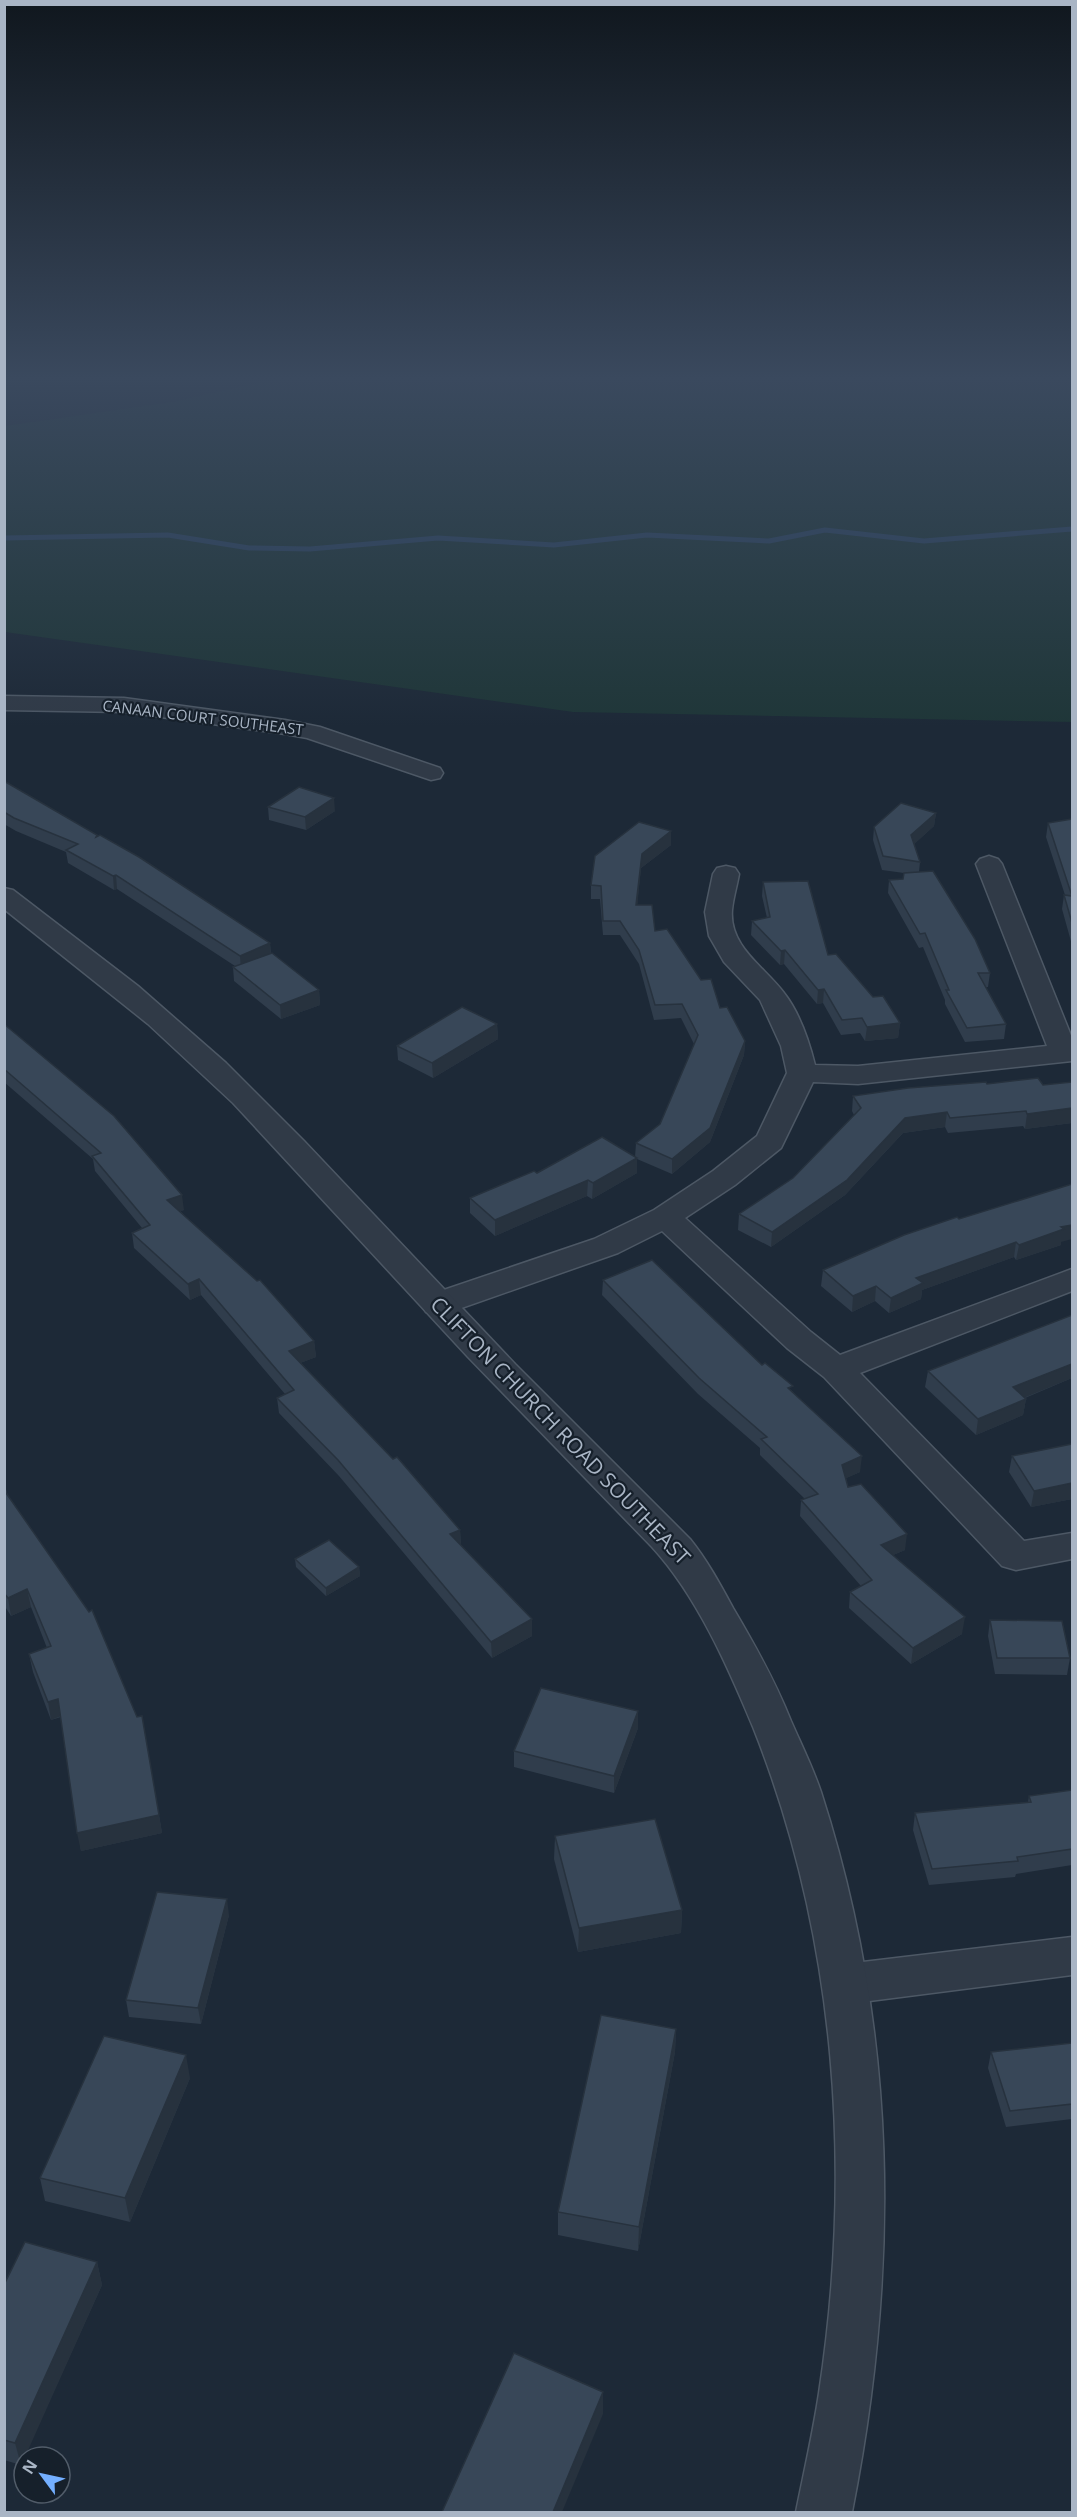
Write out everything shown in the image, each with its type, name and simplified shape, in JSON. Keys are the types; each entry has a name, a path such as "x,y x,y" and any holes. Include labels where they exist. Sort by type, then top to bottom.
{"street":[{"name":"CANAAN COURT SOUTHEAST","path":"4,703 124,705 285,727 312,732 431,773"},
{"path":"802,1073 858,1076 1069,1053 989,864"},
{"path":"438,1304 606,1246 665,1217 724,1178 770,1142 802,1073 796,1046 773,997 734,956 723,936 718,912 726,874"},
{"name":"CLIFTON CHURCH ROAD SOUTHEAST","path":"4,896 81,953 153,1013 236,1089 438,1304 690,1566 742,1653 781,1739 815,1835 840,1941 856,2056 861,2185 855,2320 834,2470 824,2512"},
{"path":"665,1217 799,1340 836,1369 1016,1556 1072,1546"},
{"path":"836,1369 1072,1279"},
{"path":"846,1984 1072,1956"}],"green space":[{"path":"5,492 1072,492 1072,722 573,712 5,632"}],"building":[{"path":"4,781 97,835 96,837 100,835 139,857 270,943 240,956 116,875 113,876 66,850 78,844 4,812"},
{"path":"299,787 334,798 305,817 268,807"},
{"path":"901,803 936,813 911,835 920,862 883,856 874,827"},
{"path":"1072,819 1072,896 1048,823"},
{"path":"639,822 671,831 642,854 636,905 652,905 655,931 667,929 701,980 711,979 720,1008 727,1007 745,1041 710,1128 672,1159 636,1143 660,1124 698,1035 682,1004 655,1005 639,950 620,921 603,921 601,886 591,885 595,856"},
{"path":"933,871 975,939 990,973 978,973 1006,1024 967,1028 946,990 949,990 925,933 920,934 889,880 903,879 904,873"},
{"path":"808,881 828,955 836,954 873,997 883,996 900,1023 867,1027 862,1018 842,1020 824,989 818,990 785,950 781,951 752,921 770,917 763,882"},
{"path":"1064,895 1072,896 1072,923"},
{"path":"272,953 319,990 280,1005 233,967"},
{"path":"462,1007 497,1024 432,1063 397,1046"},
{"path":"4,1024 114,1116 182,1195 167,1200 257,1281 260,1280 314,1341 289,1351 393,1459 397,1457 460,1530 450,1534 532,1619 491,1642 338,1460 277,1398 294,1390 199,1279 188,1284 132,1233 150,1225 92,1156 101,1153 4,1069"},
{"path":"1038,1078 1043,1085 1072,1082 1072,1108 1027,1114 1026,1111 950,1118 947,1112 905,1118 847,1180 772,1232 739,1214 793,1178 861,1108 853,1096 908,1088 986,1082 987,1084"},
{"path":"602,1137 637,1158 593,1183 588,1180 495,1220 470,1198 534,1171 537,1173"},
{"path":"1072,1184 1072,1225 1061,1227 1064,1229 1019,1245 1016,1242 916,1278 923,1283 891,1298 876,1286 853,1296 823,1270 904,1235 957,1217 959,1219"},
{"path":"652,1260 762,1365 765,1363 793,1386 788,1388 862,1456 842,1465 848,1487 861,1484 907,1534 881,1545 965,1617 913,1648 850,1592 872,1580 801,1500 818,1494 761,1439 767,1437 699,1378 603,1280"},
{"path":"1072,1315 1072,1364 1013,1387 1026,1399 978,1419 928,1371"},
{"path":"1072,1444 1072,1483 1034,1491 1012,1456"},
{"path":"4,1490 89,1612 92,1610 137,1717 142,1716 159,1815 77,1833 58,1699 48,1702 29,1654 51,1646 27,1589 8,1598 4,1593"},
{"path":"329,1540 359,1567 326,1588 295,1559"},
{"path":"990,1620 1062,1621 1070,1658 997,1658"},
{"path":"541,1688 638,1711 614,1776 514,1751"},
{"path":"1072,1790 1072,1849 1017,1857 1018,1861 932,1869 915,1813 1031,1802 1029,1796"},
{"path":"655,1819 682,1910 579,1928 555,1836"},
{"path":"157,1892 227,1899 198,2008 126,2000"},
{"path":"601,2015 676,2029 639,2227 558,2212"},
{"path":"104,2036 186,2055 125,2198 40,2178"},
{"path":"1072,2043 1072,2104 1010,2111 991,2052"},
{"path":"25,2242 97,2262 15,2443 4,2440 4,2285"},
{"path":"514,2353 603,2392 553,2512 442,2512"}],"waterway":[{"path":"4,538 168,535 249,548 310,549 438,538 554,545 647,535 769,541 825,530 924,541 1072,529"}]}
